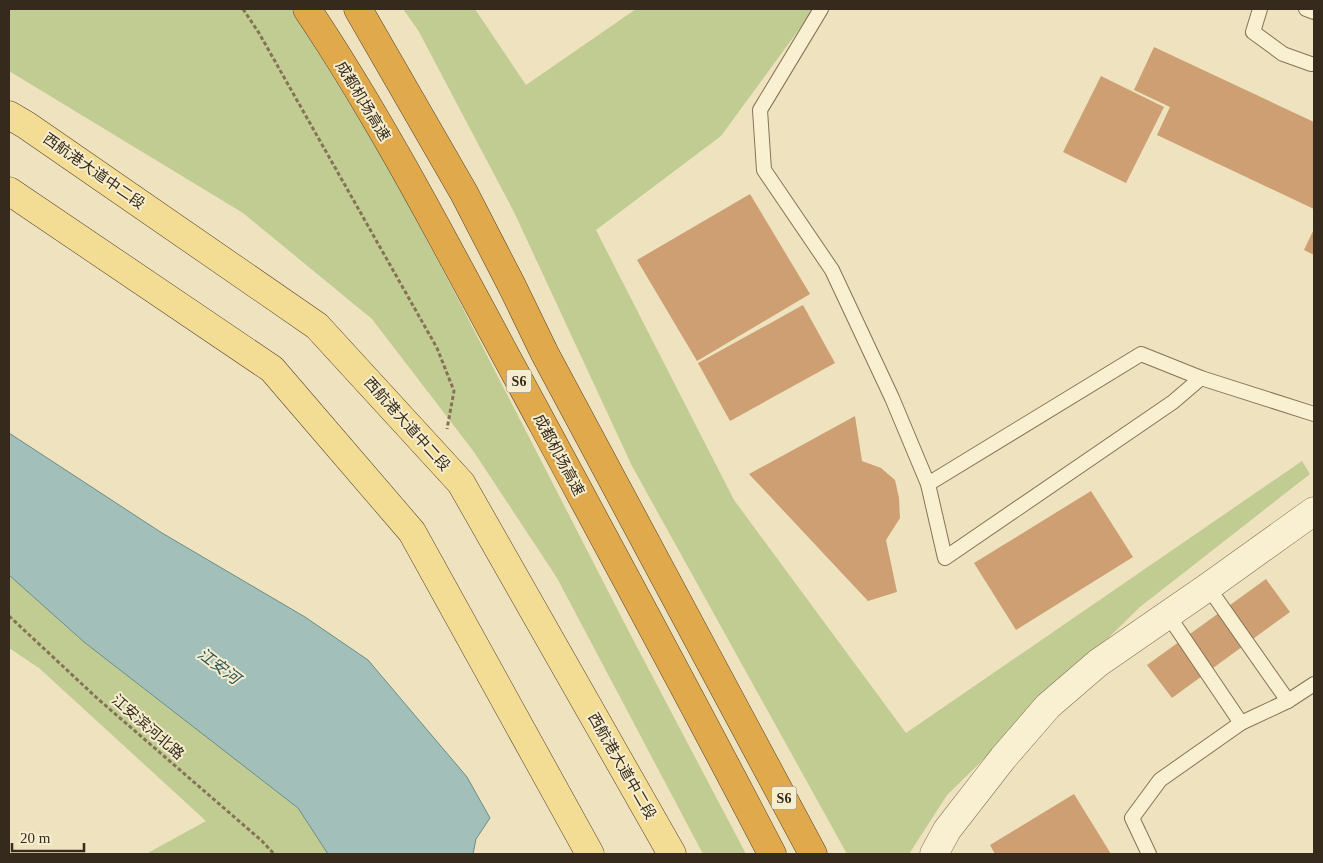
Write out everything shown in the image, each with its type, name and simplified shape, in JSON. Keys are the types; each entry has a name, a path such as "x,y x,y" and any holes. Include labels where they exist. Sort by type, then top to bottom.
{"highway":[{"name":"成都机场高速","path":"307,9 376,120 453,259 772,854"},
{"name":"S6","path":"358,9 464,193 545,354 814,854"}],"main road":[{"name":"西航港大道中二段","path":"9,115 317,326 461,483 672,854"},
{"path":"9,191 272,369 412,532 590,854"}],"street":[{"path":"934,854 947,830 1003,758 1048,706 1098,662 1168,615 1314,511"}],"lane":[{"path":"821,9 760,110 764,170 832,270 892,398 928,484 945,558 1173,402 1201,378"},
{"path":"1260,9 1253,32 1283,54 1314,64"},
{"path":"928,484 1141,354 1201,378 1314,414"},
{"path":"1208,587 1288,701"},
{"path":"1168,615 1241,723"},
{"path":"1149,854 1132,818 1160,780 1241,723 1288,701 1314,684"}],"path":[{"path":"243,9 259,33 437,348 454,391 441,462"},
{"name":"江安滨河北路","path":"9,616 98,699 262,841 274,854"}],"green space":[{"path":"9,9 291,9 384,159 746,854 703,854 557,578 474,452 372,319 243,213 9,71"},
{"path":"403,9 475,9 526,85 636,9 814,9 721,136 596,230 734,500 906,733 1302,461 1310,474 1140,607 947,795 909,854 847,854 632,466 514,212 418,30"},
{"path":"9,575 84,642 298,808 328,854 146,854 206,821 39,668 9,648"}],"water":[{"name":"江安河","path":"9,433 162,533 305,617 368,660 467,777 490,818 476,839 473,854 328,854 298,808 84,642 9,575"}],"building":[{"path":"1154,47 1314,122 1314,209 1157,135 1170,107 1134,90"},
{"path":"1101,76 1164,107 1126,183 1063,152"},
{"path":"750,194 810,294 697,361 637,260"},
{"path":"1314,229 1314,255 1304,250"},
{"path":"803,305 835,363 730,421 698,363"},
{"path":"855,416 862,461 881,468 895,480 899,498 900,518 886,540 897,592 868,601 749,474"},
{"path":"1091,491 1133,557 1016,630 974,563"},
{"path":"1266,579 1290,612 1172,698 1147,665"},
{"path":"1074,794 1111,854 995,854 990,845"}]}
